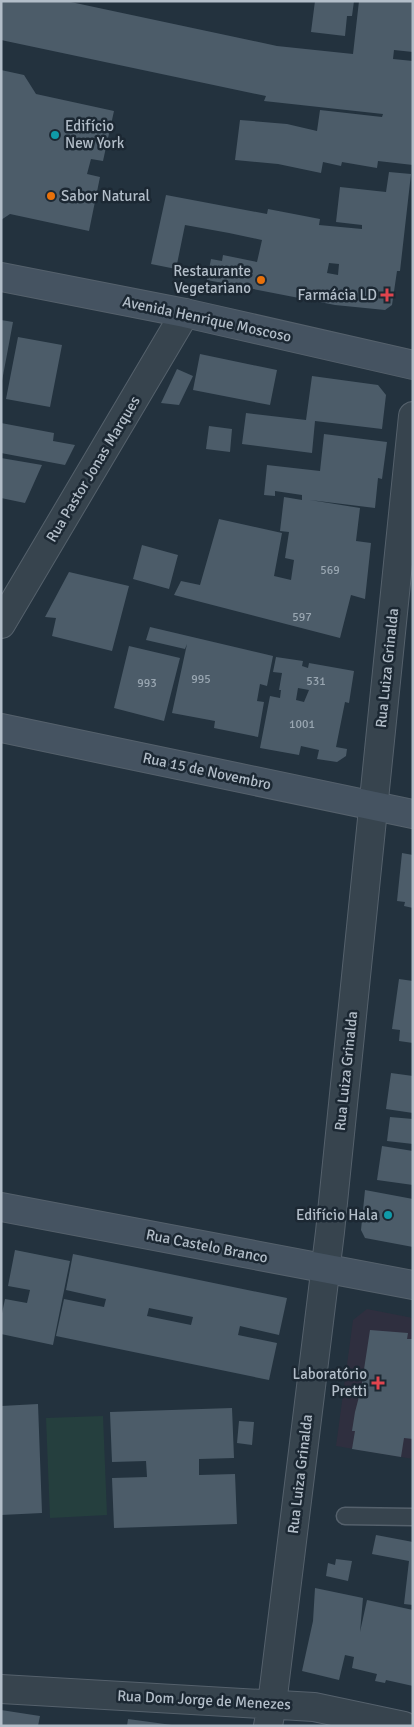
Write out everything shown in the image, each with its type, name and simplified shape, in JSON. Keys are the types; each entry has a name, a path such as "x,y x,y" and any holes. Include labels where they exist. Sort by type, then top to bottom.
{"main road":[{"name":"Avenida Henrique Moscoso","path":"1,276 185,313 413,365"},
{"name":"Rua 15 de Novembro","path":"1,728 413,814"},
{"name":"Rua Castelo Branco","path":"1,1207 413,1285"}],"street":[{"name":"Rua Pastor Jonas Marques","path":"1,624 185,313"},
{"name":"Rua Luiza Grinalda","path":"270,1715 326,1268 413,416"},
{"name":"Rua Dom Jorge de Menezes","path":"1,1689 270,1715 314,1707 404,1726"}],"lane":[{"path":"345,1516 413,1517"}],"shaded area":[{"name":"Laboratório Pretti","path":"367,1309 413,1318 413,1459 336,1446 353,1320"}],"green space":[{"path":"103,1416 107,1515 50,1518 46,1418"}],"building":[{"path":"1,1 66,1 277,46 353,54 359,1 413,1 413,52 394,50 393,59 413,61 413,165 378,161 377,168 342,162 341,166 323,162 321,173 278,164 235,160 240,120 287,124 317,131 320,110 382,117 383,114 264,101 266,96 1,40"},
{"path":"315,1 354,1 352,16 347,16 345,36 311,32"},
{"name":"Edifício New York","path":"1,70 24,75 36,94 114,111 103,161 91,159 87,174 100,177 89,231 10,214 1,220"},
{"path":"389,172 411,174 400,271 397,271 392,305 385,310 335,305 207,280 211,259 222,261 223,255 257,262 262,240 229,233 185,225 176,269 151,264 166,195 267,214 268,209 320,219 319,225 362,229 362,225 336,222 340,187 386,192","holes":["329,263 339,264 338,275 327,273"]},
{"path":"1,320 13,322 2,381 1,381"},
{"path":"18,337 62,345 50,407 6,399"},
{"path":"200,354 277,370 270,405 193,390"},
{"path":"177,369 193,376 179,405 161,403"},
{"path":"312,376 378,385 386,395 382,429 315,421 312,453 242,444 246,413 306,420"},
{"path":"1,423 54,433 53,441 75,445 65,465 1,453"},
{"path":"209,426 232,429 230,452 206,449"},
{"path":"324,434 387,442 382,479 378,478 375,508 310,500 360,508 356,541 371,543 365,599 351,595 340,638 174,595 181,581 200,585 219,519 282,533 274,576 291,580 294,560 285,558 289,532 280,531 284,497 302,500 302,495 275,491 275,496 264,495 267,465 320,471"},
{"path":"1,458 42,465 25,503 1,498"},
{"path":"142,545 178,555 169,589 133,579"},
{"path":"69,572 129,586 112,651 52,636 56,618 45,617"},
{"path":"150,627 273,656 267,686 260,684 257,701 264,702 258,737 214,728 215,721 172,713 187,644 185,649 146,640"},
{"path":"129,646 180,658 164,721 114,708"},
{"path":"276,657 303,661 302,666 308,668 309,663 354,671 349,703 345,702 336,747 347,749 346,756 337,762 317,759 319,750 301,746 299,755 260,748 270,696 280,698 281,690 279,690 282,673 273,672","holes":["298,688 309,690 304,702 296,700"]},
{"path":"402,853 413,855 413,908 404,906 405,902 397,901"},
{"path":"399,979 413,981 413,1043 399,1041 400,1030 392,1029"},
{"path":"391,1073 413,1076 413,1113 386,1109"},
{"path":"390,1117 413,1119 413,1144 387,1141"},
{"path":"382,1146 413,1151 413,1185 377,1180"},
{"name":"Edifício Hala","path":"365,1190 413,1199 413,1247 365,1238 361,1230"},
{"path":"15,1250 70,1261 53,1345 1,1334 1,1318 5,1299 27,1303 30,1290 8,1286"},
{"path":"73,1254 287,1298 279,1335 240,1326 238,1335 277,1343 269,1380 56,1336 64,1299 104,1307 106,1299 66,1290","holes":["149,1308 193,1317 191,1325 147,1316"]},
{"name":"Laboratório Pretti","path":"370,1330 408,1333 407,1339 413,1339 413,1439 404,1438 401,1457 352,1449 355,1431 352,1431"},
{"path":"38,1404 42,1513 1,1515 1,1406"},
{"path":"232,1408 234,1458 199,1459 199,1475 235,1474 237,1524 114,1528 112,1478 147,1477 146,1461 112,1462 110,1412"},
{"path":"239,1421 254,1422 252,1445 237,1443"},
{"path":"376,1535 413,1542 413,1605 404,1604 409,1561 372,1554"},
{"path":"336,1559 352,1561 348,1581 326,1576 328,1563 335,1565"},
{"path":"315,1588 363,1598 360,1632 367,1600 413,1610 413,1686 386,1680 385,1683 375,1681 377,1674 352,1668 354,1657 345,1655 339,1680 302,1671 313,1621"},
{"path":"1,1710 40,1716 38,1726 1,1726"},
{"path":"128,1719 172,1725 172,1726 127,1726"}],"place":[{"name":"Edifício New York","path":"55,135"},
{"name":"Sabor Natural","path":"51,196"},
{"name":"Restaurante Vegetariano","path":"261,280"},
{"name":"Farmácia LD","path":"387,295"},
{"name":"Edifício Hala","path":"388,1215"},
{"name":"Laboratório Pretti","path":"378,1383"}]}
